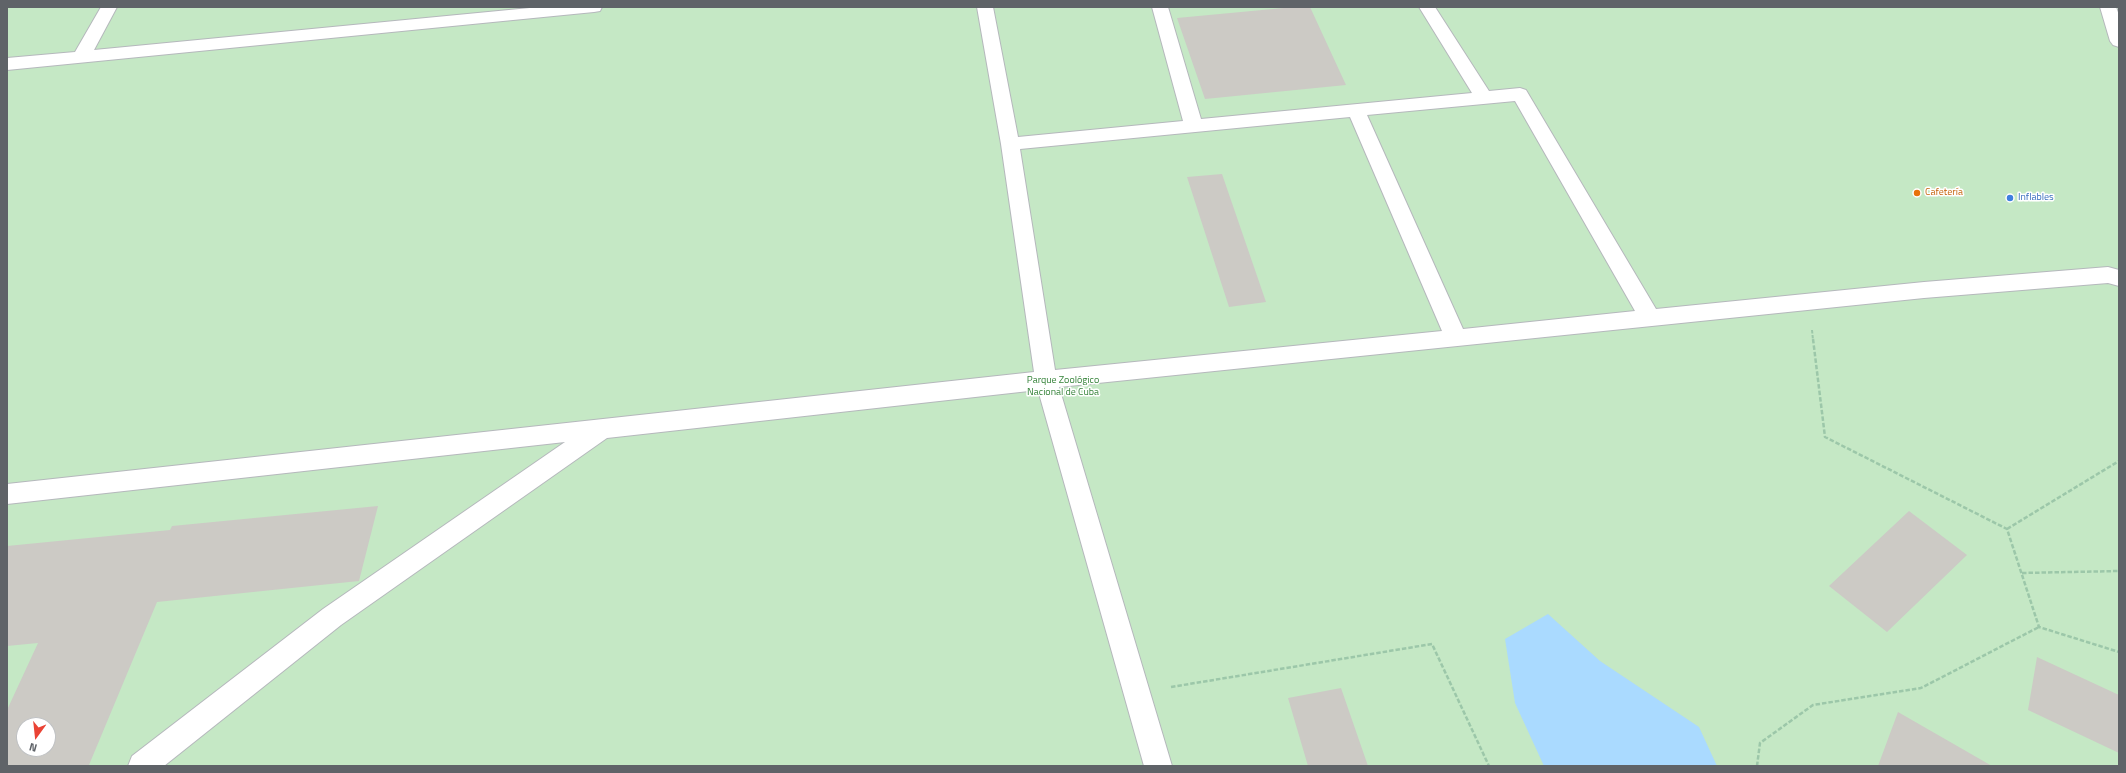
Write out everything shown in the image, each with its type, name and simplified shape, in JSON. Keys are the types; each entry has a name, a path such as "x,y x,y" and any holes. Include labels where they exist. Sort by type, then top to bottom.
{"street":[{"path":"81,57 109,7"},
{"path":"7,64 594,7"},
{"path":"985,7 1010,144 1046,380 1158,766"},
{"path":"1160,7 1194,126"},
{"path":"1427,7 1484,98"},
{"path":"2108,7 2119,40"},
{"path":"1010,144 1520,94 1650,318"},
{"path":"1356,110 1456,338"},
{"path":"7,494 1046,380 1924,290 2115,275"},
{"path":"142,766 332,617 601,430"}],"path":[{"path":"1809,302 1825,437 2008,529 2039,627"},
{"path":"2008,529 2119,461"},
{"path":"2022,573 2119,571"},
{"path":"1757,766 1760,743 1813,706 1921,688 2039,627 2119,652"},
{"path":"1136,692 1432,644 1489,766"}],"green space":[{"name":"Parque Zoológico Nacional de Cuba","path":"7,7 2119,7 2119,766 7,766"}],"water":[{"path":"1548,614 1600,661 1699,727 1717,766 1544,766 1515,703 1505,639"}],"building":[{"path":"1294,7 1310,7 1346,85 1205,99 1177,18"},
{"path":"1222,174 1266,302 1229,307 1187,177"},
{"path":"378,506 359,581 157,602 89,765 7,766 7,710 38,643 7,646 7,546 170,530 172,526"},
{"path":"1909,511 1967,555 1887,632 1829,586"},
{"path":"2037,657 2119,695 2119,753 2028,710"},
{"path":"1341,688 1368,766 1308,766 1288,698"},
{"path":"1898,712 1992,766 1878,766"}],"place":[{"name":"Cafetería","path":"1917,193"},
{"name":"Inflables","path":"2010,198"}]}
